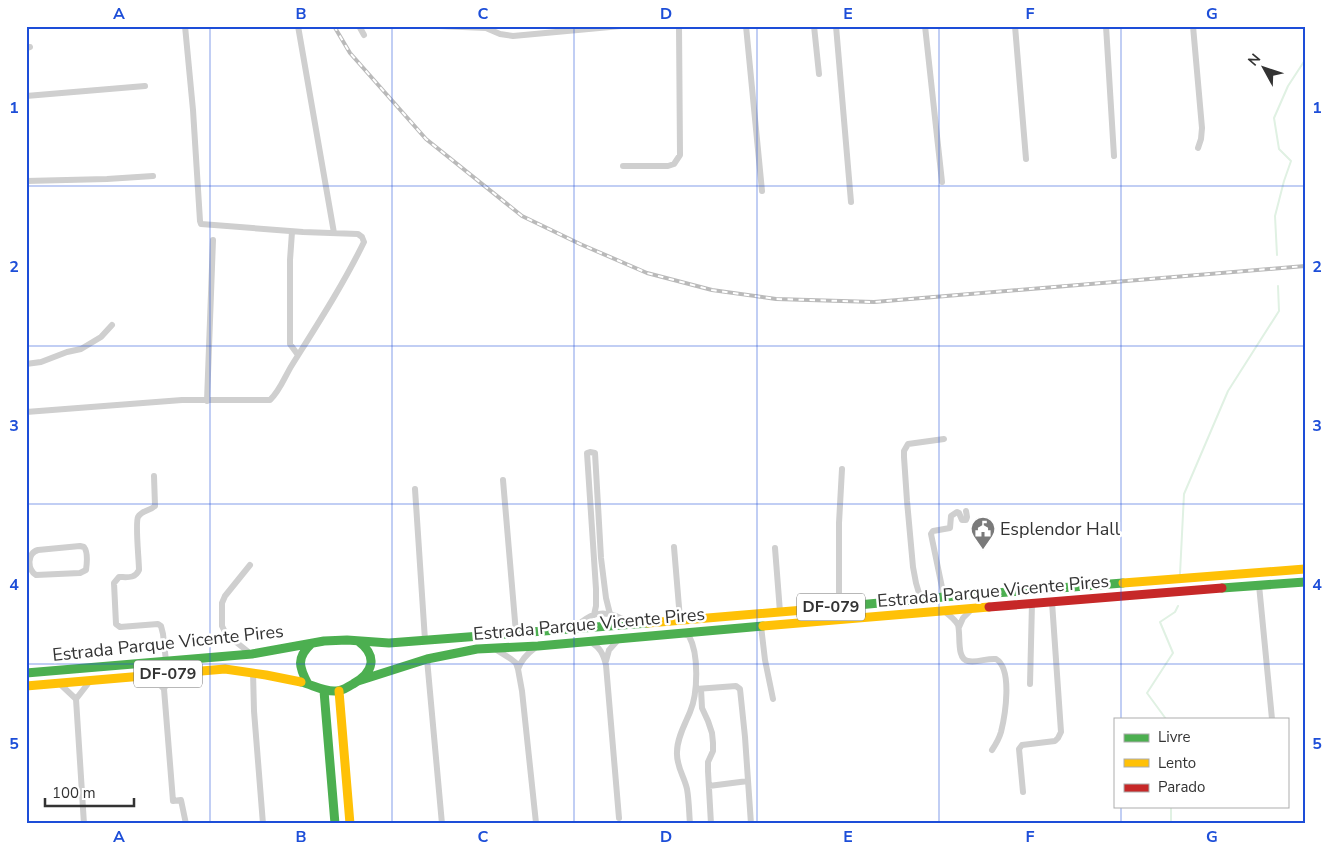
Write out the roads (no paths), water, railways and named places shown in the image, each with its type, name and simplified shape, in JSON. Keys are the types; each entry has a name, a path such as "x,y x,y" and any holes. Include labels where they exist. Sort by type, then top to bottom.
{"main road":[{"name":"Estrada Parque Vicente Pires","path":"358,641 390,643 1305,569"},
{"path":"1290,582 1302,579 1305,576"},
{"name":"Estrada Parque Vicente Pires","path":"358,682 427,659 458,652 494,648 538,646 972,610 1032,603 1305,582"},
{"path":"774,625 775,617 780,612 788,617 790,624"},
{"name":"DF-079","path":"308,684 324,691 339,692 366,676 371,667 369,652 358,641 312,643"},
{"name":"Estrada Parque Vicente Pires","path":"26,673 252,654 312,643"},
{"path":"308,684 301,670 300,657 303,650 312,643"},
{"name":"Estrada Parque Vicente Pires","path":"26,686 226,669 253,672 308,684"},
{"path":"324,691 335,824"},
{"path":"339,692 350,824"}],"street":[{"path":"26,412 173,400 270,400 276,394 341,286 364,242 358,234 292,232 203,225 201,223 185,26"},
{"path":"298,26 335,230 334,234"},
{"path":"359,26 364,35"},
{"path":"439,26 486,28 500,34 513,36 569,28 621,26"},
{"path":"622,166 668,166 674,164 680,155 679,26"},
{"path":"746,26 762,191"},
{"path":"814,26 819,74"},
{"path":"836,26 851,202"},
{"path":"925,26 942,182"},
{"path":"1015,26 1026,159"},
{"path":"1106,26 1114,156"},
{"path":"1193,26 1202,128 1198,148"},
{"path":"26,96 144,86"},
{"path":"26,181 99,180 153,176"},
{"path":"292,232 290,344 298,355"},
{"path":"207,401 213,240"},
{"path":"26,364 41,362 81,349 102,337 112,325"},
{"path":"921,600 913,567 904,450 908,444 944,439"},
{"path":"594,514 595,453 590,452 587,454 597,558 596,606 594,615"},
{"path":"839,607 839,522 842,469"},
{"path":"154,476 155,506 150,510 142,512 137,519 139,570 133,577 119,577 114,584 116,624 120,627 158,624 161,626 166,661"},
{"path":"503,480 516,633"},
{"path":"415,489 425,640"},
{"path":"944,597 931,534 950,528 951,516 957,512 963,520 966,520 968,517 966,511"},
{"path":"80,546 84,547 87,551 86,570 80,573 36,575 31,571 28,564 32,553 38,550 80,546"},
{"path":"674,547 680,619"},
{"path":"775,548 780,612"},
{"path":"597,558 610,614"},
{"path":"250,565 225,596 222,603 222,626 226,634 252,654"},
{"path":"1259,585 1272,718"},
{"path":"596,588 604,587"},
{"path":"1023,792 1020,746 1055,741 1061,732 1052,602"},
{"path":"1030,684 1032,603"},
{"path":"972,610 963,618 959,627 960,654 965,661 970,662 996,659 1004,668 1006,696 1004,714 1001,733 992,750"},
{"path":"944,611 953,618 959,627"},
{"path":"572,629 594,615 610,614 622,618 630,624"},
{"path":"761,626 765,660 773,699"},
{"path":"693,647 696,638 702,631"},
{"path":"683,634 688,636 693,647 702,708 712,732 713,751 708,762 711,824"},
{"path":"619,639 606,656 619,818"},
{"path":"590,641 600,649 606,665"},
{"path":"518,669 523,659 538,646"},
{"path":"494,648 516,664 518,669 536,822"},
{"path":"427,659 442,824"},
{"path":"253,672 263,824"},
{"path":"171,674 164,689 173,801 181,800 186,824"},
{"path":"152,676 164,689"},
{"path":"84,824 76,699 90,681"},
{"path":"60,684 76,699"},
{"path":"699,689 736,686 740,689 751,824"},
{"path":"690,824 687,789 679,768 676,751 684,724 699,689"},
{"path":"709,786 748,782"}],"waterway":[{"path":"1277,255 1275,216 1291,161 1279,149 1274,118 1288,86 1305,60"},
{"path":"1180,574 1184,494 1228,391 1279,311 1278,286"},
{"path":"1165,718 1147,693 1173,653 1160,622 1175,612 1178,606"},
{"path":"1171,808 1171,824"}],"railway":[{"path":"334,26 350,53 426,139 522,216 647,273 712,290 776,299 874,302 1305,266"}],"place":[{"name":"Esplendor Hall","path":"983,550"}]}
